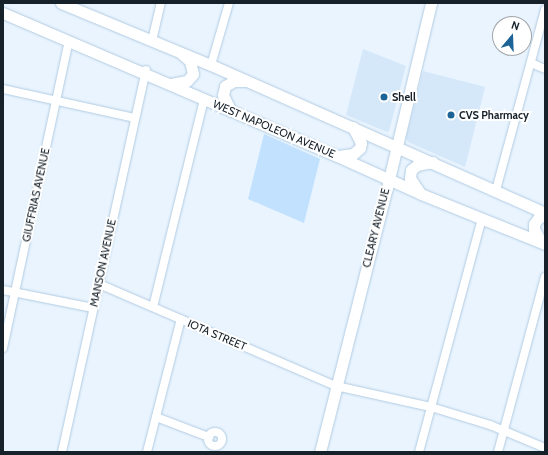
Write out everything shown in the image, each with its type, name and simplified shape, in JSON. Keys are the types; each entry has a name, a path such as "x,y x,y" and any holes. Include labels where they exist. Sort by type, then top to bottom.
{"main road":[{"path":"61,3 77,6 545,212"},
{"name":"CLEARY AVENUE","path":"320,452 431,3"},
{"name":"WEST NAPOLEON AVENUE","path":"3,13 146,72 170,84 337,156 420,194 543,243"},
{"path":"170,84 187,81 193,74 190,61 182,53"},
{"path":"231,111 223,95 224,86 234,81 246,81"},
{"path":"337,156 354,154 360,148 361,143 353,127"},
{"path":"420,194 410,178 411,170 417,165 433,162"},
{"path":"543,243 534,229 534,224 539,218 545,216"}],"street":[{"path":"152,40 161,3"},
{"path":"211,65 229,3"},
{"path":"496,190 545,10"},
{"name":"GIUFFRIAS AVENUE","path":"3,348 69,41"},
{"path":"531,63 545,69"},
{"name":"MANSON AVENUE","path":"62,452 146,72"},
{"path":"3,89 135,118"},
{"path":"153,307 204,99"},
{"path":"419,452 482,219"},
{"path":"498,452 545,277"},
{"name":"IOTA STREET","path":"99,284 336,386 430,407 490,425 503,432 545,448"},
{"path":"3,290 93,308"},
{"path":"147,452 181,319"},
{"path":"156,417 209,437"}],"shaded area":[{"path":"363,49 406,66 389,131 387,132 346,115"},
{"path":"423,71 485,87 465,167 408,142 406,138"},
{"path":"264,134 320,159 304,223 248,199"}],"place":[{"name":"Shell","path":"384,97"},
{"name":"CVS Pharmacy","path":"451,115"}]}
